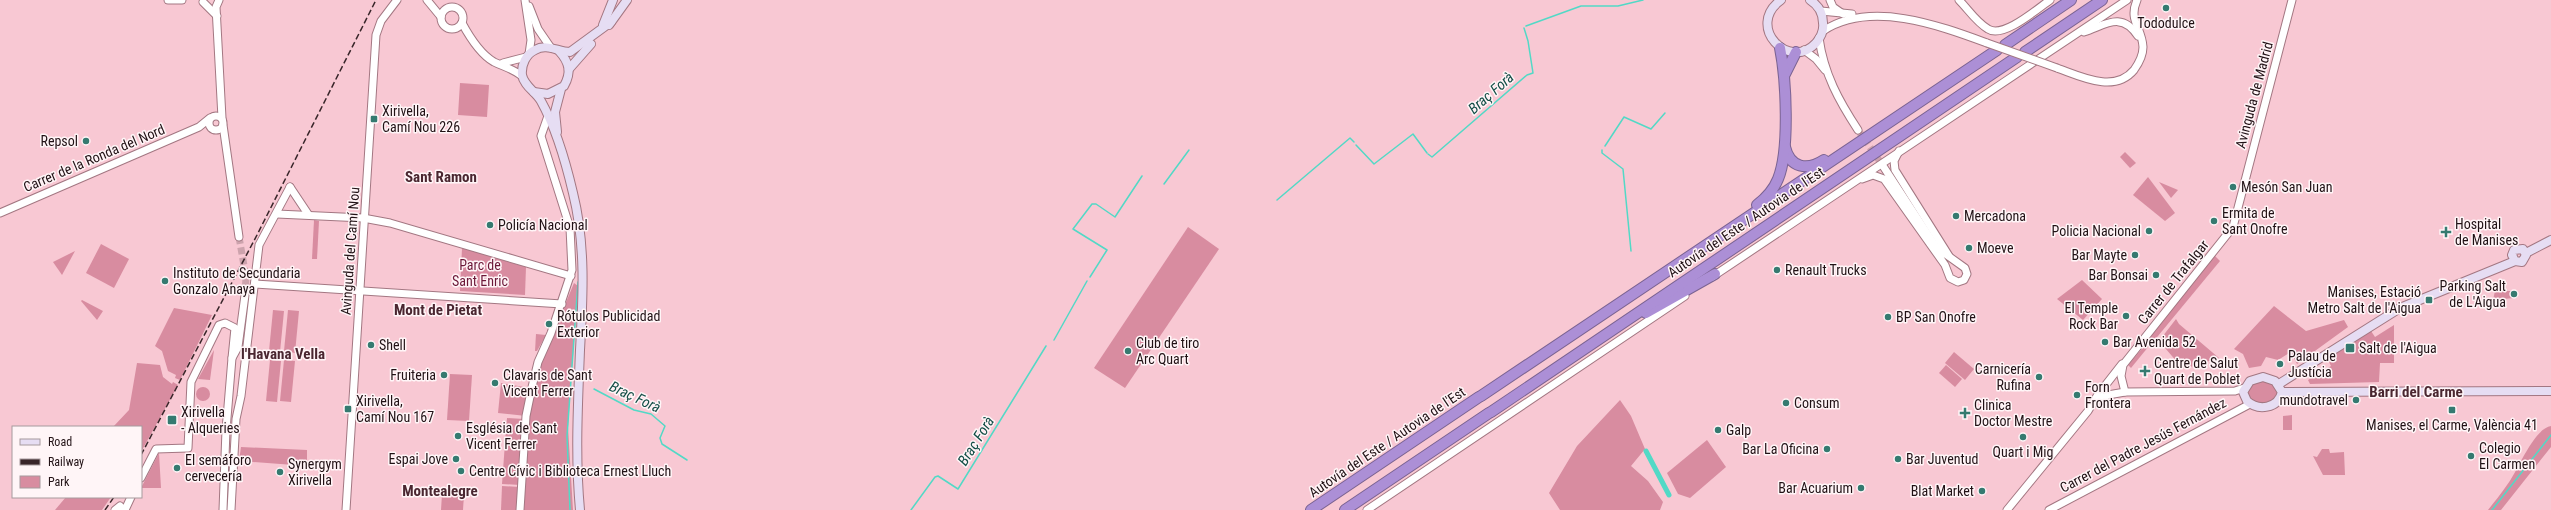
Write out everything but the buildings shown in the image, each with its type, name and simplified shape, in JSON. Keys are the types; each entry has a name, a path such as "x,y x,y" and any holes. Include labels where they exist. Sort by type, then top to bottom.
{"highway":[{"name":"Autovía del Este / Autovia de l'Est","path":"1311,510 1677,263 1860,135 2001,48 2071,0"},
{"name":"Autovía del Este / Autovia de l'Est","path":"1345,510 2102,0"},
{"path":"1677,263 1689,251 1767,196 1781,171 1784,143 1785,74 1780,48"},
{"path":"1785,74 1800,51"},
{"path":"1784,143 1790,160 1795,164 1805,167 1819,163 1860,135"},
{"path":"1584,349 1604,340 1641,316 1715,274"}],"main road":[{"path":"600,31 607,20 614,0"},
{"path":"569,69 576,59 611,22 627,0"},
{"path":"1781,0 1775,4 1769,14 1767,26 1771,38 1780,48 1800,51 1821,35 1820,6 1810,0"},
{"path":"580,510 576,455 582,251 573,192 548,116 534,92 527,85 522,76 522,66 528,55 539,48 576,50 611,22"},
{"path":"555,49 566,58 569,69 568,79 561,89 555,112 559,149"},
{"path":"534,92 548,94 561,89"},
{"path":"2279,384 2400,308 2515,261 2512,255 2516,249 2523,249 2526,253 2551,240"},
{"path":"2259,377 2273,380 2279,384 2282,392 2280,399 2270,407 2257,407 2250,404 2244,398 2244,388 2250,381 2259,377"},
{"path":"2282,392 2548,391"}],"street":[{"path":"168,0 182,0"},
{"path":"201,1 214,0"},
{"path":"219,0 216,7 218,18 223,142 239,237"},
{"name":"Avinguda del Camí Nou","path":"346,510 376,35 381,22 397,0"},
{"path":"427,0 441,16 446,28 455,29 468,36 490,58 510,67 522,76"},
{"path":"431,0 446,8"},
{"path":"526,0 538,29 555,49"},
{"path":"501,63 528,55 531,40 526,0"},
{"path":"1830,0 1833,7 1843,14"},
{"path":"1959,0 1989,30 1995,31 2012,26 2050,0"},
{"path":"1367,510 1855,180 2080,33 2127,0"},
{"path":"1820,6 1843,14 1862,15 1886,13 1911,16 2096,81 2119,80 2137,66 2142,53 2142,41 2133,18 2138,0"},
{"name":"Avinguda de Madrid","path":"2241,196 2292,0"},
{"path":"201,1 218,18"},
{"path":"441,16 446,8 453,6 460,9 463,15 462,22 468,36"},
{"path":"1826,72 1821,35 1832,23 1862,15"},
{"path":"2080,33 2100,24 2116,21 2129,26 2142,41"},
{"path":"455,29 462,22"},
{"path":"1800,51 1816,59 1826,72 1839,99 1860,135"},
{"path":"222,96 211,117 212,129 223,142"},
{"path":"211,117 218,115 222,122"},
{"path":"520,510 526,416 532,387 538,362 562,304 571,276 570,228 541,136 548,116"},
{"name":"Carrer de la Ronda del Nord","path":"0,213 199,127 211,117"},
{"path":"212,129 222,122"},
{"name":"Carrer de la Ronda del Nord","path":"199,127 212,129"},
{"path":"1899,151 1894,161 1895,170 1951,260"},
{"path":"1883,166 1938,248 1951,260 1966,270 1964,280 1954,281 1949,275 1938,248"},
{"path":"1855,180 1873,175 1884,179 1944,265"},
{"path":"231,510 236,419 241,396 245,352 259,245 277,214 290,187 308,214"},
{"name":"Carrer de Trafalgar","path":"2007,510 2233,227 2241,196"},
{"path":"277,214 308,214 365,219 413,229 571,276"},
{"path":"1949,275 1951,267 1958,264"},
{"path":"255,284 562,304"},
{"path":"232,358 238,347 241,334 245,295"},
{"path":"142,476 156,449 188,448 190,382 219,325 229,323 235,328 226,424 223,510"},
{"path":"241,334 245,352"},
{"name":"Carrer de Trafalgar","path":"2125,392 2121,370 2128,358"},
{"path":"2122,381 2128,388 2137,391"},
{"path":"2094,402 2108,395 2125,392 2234,391 2244,388"},
{"name":"Carrer del Padre Jesús Fernández","path":"2048,510 2250,404"},
{"path":"115,510 120,506 124,510 130,498"}],"green space":[{"path":"460,83 489,85 487,117 458,115"},
{"path":"2125,152 2136,163 2130,168 2120,157"},
{"path":"2148,177 2175,213 2165,221 2133,195"},
{"path":"2159,182 2178,190 2171,198"},
{"path":"314,220 319,221 317,259 312,259"},
{"path":"1188,227 1219,249 1125,388 1094,368"},
{"path":"101,244 129,259 114,288 86,273"},
{"name":"Parc de Sant Enric","path":"462,248 526,267 525,295 460,291"},
{"path":"75,251 62,275 53,262"},
{"path":"2215,256 2220,261 2153,342 2147,340"},
{"path":"2082,280 2102,299 2083,320 2057,299"},
{"path":"574,283 578,286 568,427 573,510 524,510 529,419 541,363"},
{"path":"2495,291 2513,291 2514,298 2493,300"},
{"path":"82,300 103,311 97,320 81,301"},
{"path":"2274,306 2306,331 2344,320 2348,327 2297,364 2291,352 2278,360 2266,357 2261,366 2249,368 2243,354 2234,349"},
{"path":"174,308 212,315 180,380 175,378 176,375 168,371 162,351 155,346"},
{"path":"273,310 284,311 280,352 269,351"},
{"path":"288,310 299,311 295,353 284,351"},
{"path":"2176,319 2179,324 2219,358 2187,368 2178,363 2159,341"},
{"path":"2394,325 2394,363 2380,363 2379,382 2310,384 2308,380 2331,366 2327,358 2371,331 2375,337"},
{"path":"536,334 546,335 537,351 535,351"},
{"path":"2146,344 2149,346 2131,368 2128,365"},
{"path":"214,350 210,380 198,379"},
{"path":"1954,352 1974,369 1965,380 1945,363"},
{"path":"270,360 281,361 277,402 266,401"},
{"path":"284,360 295,361 291,402 280,401"},
{"path":"137,363 160,365 163,377 172,384 173,382 178,385 142,450 142,426 114,426 129,410"},
{"path":"1946,365 1962,379 1955,387 1939,373"},
{"path":"450,374 472,375 469,421 447,420"},
{"path":"2260,380 2272,382 2278,393 2268,402 2256,402 2248,395 2248,389"},
{"path":"501,383 530,388 526,416 498,413"},
{"path":"203,387 208,389 210,394 208,399 203,401 198,399 196,394 198,389"},
{"path":"1620,400 1631,416 1645,449 1631,466 1648,481 1663,502 1660,510 1560,510 1549,493 1577,446"},
{"path":"2292,415 2292,430 2283,430 2283,416"},
{"path":"507,418 524,419 523,441 505,440"},
{"path":"2551,426 2551,447 2501,510 2488,510 2511,479 2532,442 2544,429"},
{"path":"1707,440 1726,467 1690,498 1678,494 1667,473"},
{"path":"505,443 523,444 520,485 502,484"},
{"path":"241,447 307,450 307,466 239,461"},
{"path":"2322,449 2329,449 2330,453 2344,452 2345,475 2323,475 2313,456 2317,457"},
{"path":"159,453 161,488 142,488 142,486"},
{"path":"502,486 520,487 517,510 501,510"},
{"path":"442,494 464,495 463,510 441,510"},
{"path":"65,498 110,498 102,510 55,510"}],"waterway":[{"name":"Braç Forà","path":"1526,26 1581,6 1618,6 1643,0"},
{"name":"Braç Forà","path":"1428,154 1432,157 1527,75 1533,73 1528,41 1524,28"},
{"path":"1605,146 1624,117 1651,129 1665,113"},
{"name":"Braç Forà","path":"1356,145 1374,164 1413,134 1427,153"},
{"name":"Braç Forà","path":"1277,200 1350,138 1354,142"},
{"name":"Braç Forà","path":"1164,184 1189,150"},
{"path":"1602,150 1602,153 1623,169 1631,251"},
{"name":"Braç Forà","path":"1090,277 1107,250 1073,229 1092,204 1096,204 1115,217 1142,176"},
{"name":"Braç Forà","path":"1054,340 1087,281"},
{"path":"570,510 567,436 578,282"},
{"name":"Braç Forà","path":"911,510 935,477 938,476 958,489 1046,346"},
{"name":"Braç Forà","path":"594,389 634,410 651,414 665,426 660,438 662,444 687,460"},
{"path":"2492,510 2551,435"},
{"path":"1646,451 1669,495"}],"tunnel":[{"path":"1858,130 1883,166"},
{"path":"239,237 246,277 245,295"}],"railway":[{"path":"142,453 257,235 376,0"},
{"path":"105,510 113,498"}],"place":[{"name":"Tododulce","path":"2166,8"},
{"name":"Xirivella, Camí Nou 226","path":"374,119"},
{"name":"Repsol","path":"86,141"},
{"name":"Mesón San Juan","path":"2233,187"},
{"name":"Mercadona","path":"1956,216"},
{"name":"Ermita de Sant Onofre","path":"2214,221"},
{"name":"Policía Nacional","path":"490,225"},
{"name":"Policia Nacional","path":"2149,231"},
{"name":"Hospital de Manises","path":"2446,232"},
{"name":"Moeve","path":"1969,248"},
{"name":"Bar Mayte","path":"2135,255"},
{"name":"Renault Trucks","path":"1777,270"},
{"name":"Bar Bonsai","path":"2156,275"},
{"name":"Instituto de Secundaria Gonzalo Anaya","path":"165,281"},
{"name":"Parking Salt de L'Aigua","path":"2514,294"},
{"name":"Manises, Estació Metro Salt de l'Aigua","path":"2429,300"},
{"name":"El Temple Rock Bar","path":"2126,316"},
{"name":"BP San Onofre","path":"1888,317"},
{"name":"Rótulos Publicidad Exterior","path":"549,324"},
{"name":"Bar Avenida 52","path":"2105,342"},
{"name":"Shell","path":"371,345"},
{"name":"Salt de l'Aigua","path":"2350,348"},
{"name":"Club de tiro Arc Quart","path":"1128,351"},
{"name":"Palau de Justícia","path":"2280,364"},
{"name":"Centre de Salut Quart de Poblet","path":"2145,371"},
{"name":"Fruiteria","path":"444,375"},
{"name":"Carnicería Rufina","path":"2039,377"},
{"name":"Clavaris de Sant Vicent Ferrer","path":"495,383"},
{"name":"Forn Frontera","path":"2077,395"},
{"name":"mundotravel","path":"2356,400"},
{"name":"Consum","path":"1786,403"},
{"name":"Xirivella, Camí Nou 167","path":"348,409"},
{"name":"Manises, el Carme, València 41","path":"2452,410"},
{"name":"Clinica Doctor Mestre","path":"1965,413"},
{"name":"Xirivella - Alqueries","path":"172,420"},
{"name":"Galp","path":"1718,430"},
{"name":"Església de Sant Vicent Ferrer","path":"458,436"},
{"name":"Quart i Mig","path":"2023,437"},
{"name":"Bar La Oficina","path":"1827,449"},
{"name":"Colegio El Carmen","path":"2471,456"},
{"name":"Espai Jove","path":"456,459"},
{"name":"Bar Juventud","path":"1898,459"},
{"name":"El semáforo cervecería","path":"177,468"},
{"name":"Centre Cívic i Biblioteca Ernest Lluch","path":"461,471"},
{"name":"Synergym Xirivella","path":"280,472"},
{"name":"Bar Acuarium","path":"1861,488"},
{"name":"Blat Market","path":"1982,491"}],"district":[{"name":"Sant Ramon","path":"441,177"},
{"name":"Mont de Pietat","path":"438,310"},
{"name":"l'Havana Vella","path":"283,354"},
{"name":"Barri del Carme","path":"2416,392"},
{"name":"Montealegre","path":"440,491"}]}
